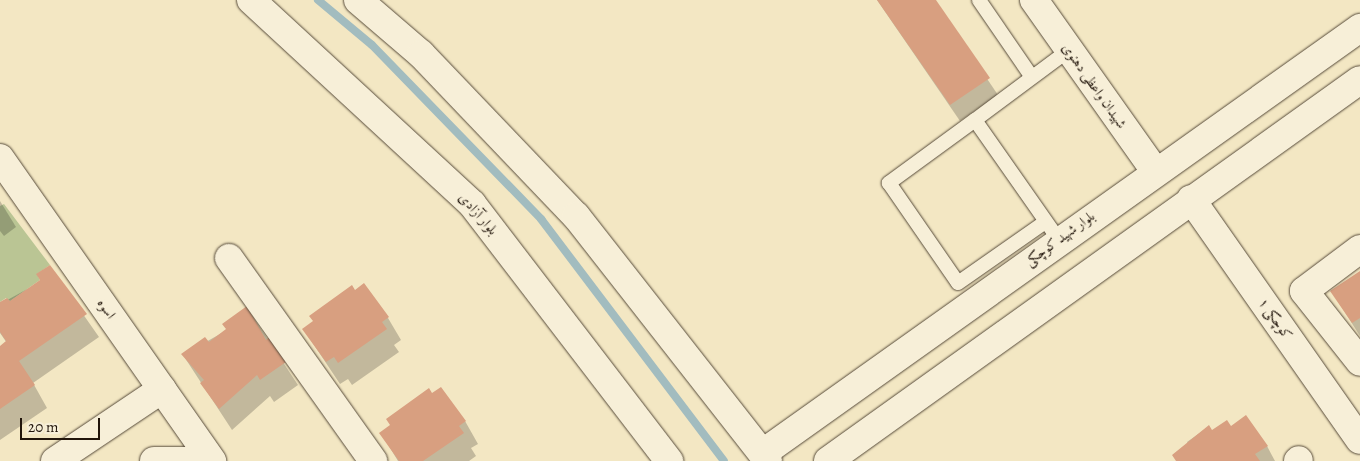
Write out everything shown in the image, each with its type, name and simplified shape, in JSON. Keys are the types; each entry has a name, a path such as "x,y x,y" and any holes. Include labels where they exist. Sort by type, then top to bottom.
{"street":[{"name":"بلوار آزادی","path":"251,0 472,204 669,461"},
{"path":"358,0 428,61 557,196 766,457"},
{"name":"شهیدان واعظی دهنوی","path":"1034,0 1155,171"},
{"name":"بلوار شهید کوچکی","path":"766,457 1052,231 1155,171 1360,28"},
{"path":"821,412 824,437 838,454 1191,199 1360,80"},
{"name":"اسوه","path":"0,158 212,461"},
{"name":"کوچکی ۱","path":"1191,199 1360,440"},
{"path":"1360,249 1304,291 1360,362"},
{"path":"229,258 373,461"},
{"path":"55,461 162,389"},
{"path":"154,461 187,461"}],"lane":[{"path":"979,0 1032,77"},
{"path":"975,120 1052,231 958,283 889,183 1069,50"}],"green space":[{"path":"4,204 50,265 37,274 40,280 10,301 6,298 0,302 0,206"}],"building":[{"path":"877,0 936,0 990,78 950,105"},
{"path":"50,265 87,314 19,361 35,385 0,409 0,346 6,341 0,332 0,302 7,298 10,301 40,280 36,274"},
{"path":"1360,271 1360,318 1352,323 1330,291"},
{"path":"364,283 389,317 382,322 387,329 338,363 334,357 326,362 302,329 313,321 309,316 352,285 355,290"},
{"path":"247,306 266,340 269,337 286,362 260,380 257,375 219,409 200,383 204,380 181,354 205,337 209,342 226,329 222,324"},
{"path":"441,387 466,421 459,426 464,433 423,461 399,461 379,433 390,425 386,419 429,388 432,393"},
{"path":"1246,415 1268,446 1255,454 1260,461 1176,461 1172,455 1209,425 1212,430 1227,420 1231,426"}],"waterway":[{"path":"318,0 372,45 541,219 724,461"}]}
